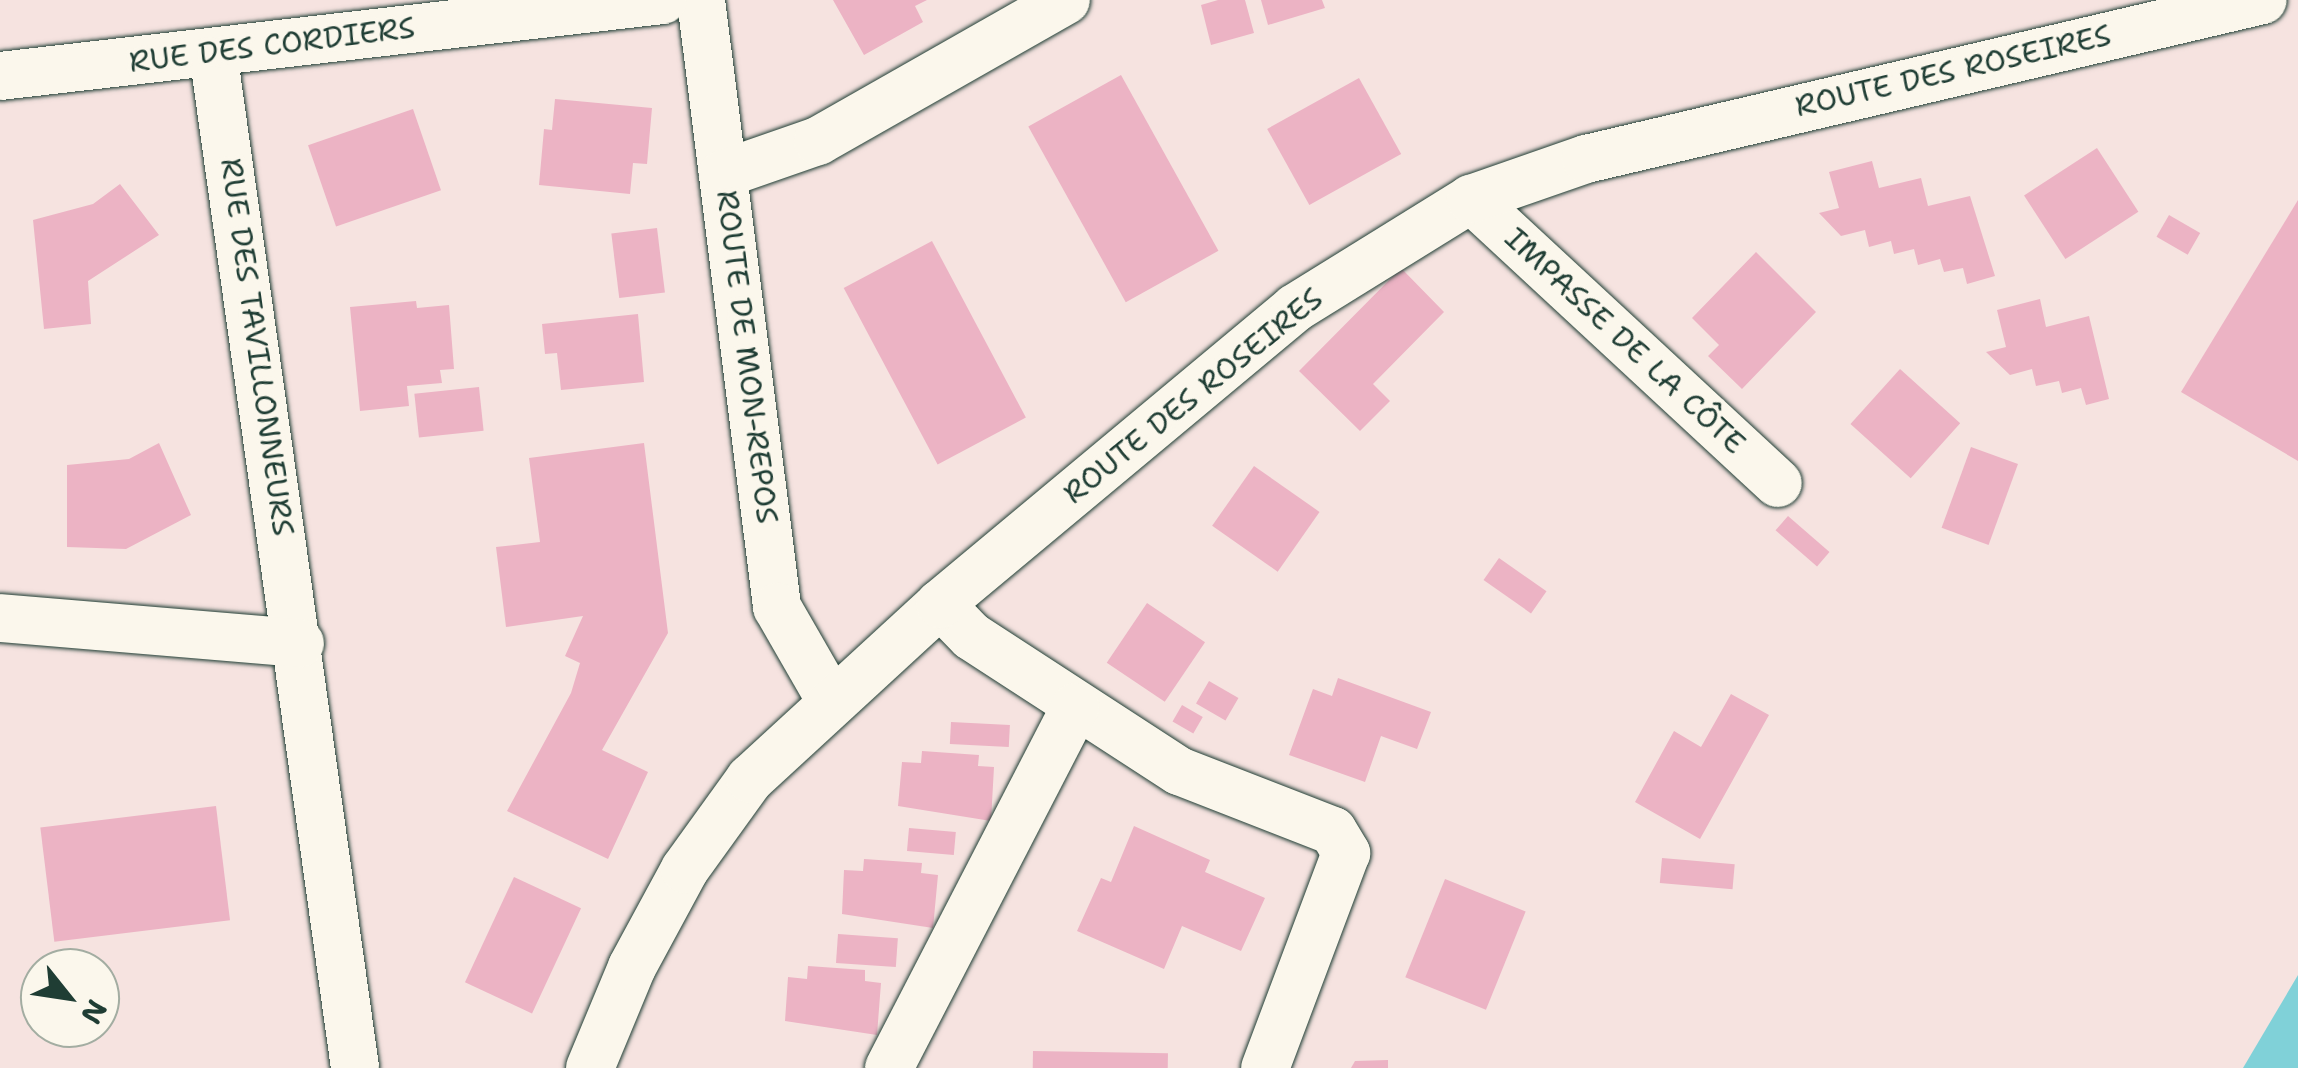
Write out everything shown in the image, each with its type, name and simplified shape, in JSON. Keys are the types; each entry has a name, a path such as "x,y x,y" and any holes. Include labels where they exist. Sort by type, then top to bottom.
{"street":[{"name":"RUE DES CORDIERS","path":"0,76 664,0"},
{"name":"ROUTE DE MON-REPOS","path":"700,0 778,607 831,701"},
{"path":"723,174 818,141 1066,0"},
{"name":"ROUTE DES ROSEIRES","path":"590,1068 632,967 685,869 750,780 940,604 1295,308 1471,199 1692,130 2263,0"},
{"name":"RUE DES TAVILLONNEURS","path":"213,52 300,642 356,1068"},
{"name":"IMPASSE DE LA CÔTE","path":"1471,199 1778,482"},
{"path":"940,604 971,636 1178,771 1333,831 1346,853 1265,1068"},
{"path":"0,618 300,642"},
{"path":"889,1068 1075,707"}],"water":[{"path":"2298,975 2298,1068 2243,1068"}],"building":[{"path":"833,0 927,0 915,6 923,22 864,55"},
{"path":"1218,0 1245,0 1254,33 1211,45 1201,5"},
{"path":"1261,0 1322,0 1325,8 1268,25"},
{"path":"1121,75 1218,251 1126,302 1028,126"},
{"path":"1359,78 1401,154 1309,205 1267,129"},
{"path":"555,99 652,108 647,164 633,163 630,194 539,185 544,129 552,130"},
{"path":"413,109 441,190 336,226 308,145"},
{"path":"2097,148 2138,212 2065,259 2024,195"},
{"path":"1872,161 1879,188 1921,178 1928,206 1970,196 1995,276 1967,284 1963,268 1944,272 1940,259 1918,265 1914,249 1894,254 1891,241 1869,247 1865,230 1841,236 1819,213 1839,208 1829,172"},
{"path":"120,184 159,235 88,281 91,324 44,329 33,220 93,204"},
{"path":"2298,200 2298,461 2181,392"},
{"path":"2169,215 2200,233 2188,255 2156,237"},
{"path":"657,228 665,293 619,298 611,234"},
{"path":"932,241 1026,418 938,465 844,288"},
{"path":"1756,252 1816,312 1742,389 1708,356 1719,345 1692,318"},
{"path":"1401,268 1444,312 1373,384 1390,401 1360,431 1299,371"},
{"path":"2040,299 2046,327 2089,316 2109,399 2086,405 2081,388 2062,393 2059,381 2036,386 2032,369 2010,375 1986,352 2006,347 1997,310"},
{"path":"416,301 417,308 449,305 454,369 440,370 442,383 407,386 409,406 360,411 350,307"},
{"path":"638,314 644,382 561,390 557,353 545,354 542,324"},
{"path":"1900,369 1960,423 1911,478 1850,424"},
{"path":"479,387 484,431 419,438 414,394"},
{"path":"159,443 191,515 126,549 67,547 67,465 129,459"},
{"path":"644,443 668,633 602,750 648,772 608,859 507,811 571,693 580,663 565,656 583,616 506,627 496,547 540,542 529,458"},
{"path":"1971,447 2018,464 1989,545 1942,528"},
{"path":"1254,466 1320,512 1278,572 1212,526"},
{"path":"1788,516 1830,552 1817,566 1776,530"},
{"path":"1499,558 1547,591 1531,613 1484,580"},
{"path":"1147,603 1205,642 1165,702 1107,663"},
{"path":"1338,678 1431,712 1417,749 1381,736 1365,782 1289,755 1313,689 1332,696"},
{"path":"1209,681 1238,698 1225,721 1196,704"},
{"path":"1731,694 1769,715 1700,839 1635,802 1674,731 1701,747"},
{"path":"1182,705 1203,717 1193,733 1172,721"},
{"path":"951,722 1010,725 1009,747 950,744"},
{"path":"922,751 979,755 978,766 994,767 991,821 898,806 902,762 921,763"},
{"path":"216,806 230,920 54,942 40,828"},
{"path":"1134,826 1210,860 1205,872 1265,898 1241,951 1182,926 1164,969 1077,931 1101,878 1111,882"},
{"path":"909,828 956,832 954,855 907,851"},
{"path":"1662,858 1735,864 1733,889 1660,883"},
{"path":"864,859 922,863 921,873 938,875 933,928 842,914 844,870 863,871"},
{"path":"514,877 581,908 532,1013 465,982"},
{"path":"1445,879 1526,912 1486,1010 1405,977"},
{"path":"838,934 898,938 896,967 836,963"},
{"path":"808,966 865,970 865,981 881,983 877,1035 785,1021 788,977 807,979"},
{"path":"1033,1051 1168,1053 1168,1068 1033,1068"},
{"path":"1388,1060 1388,1068 1351,1068 1355,1061"}]}
